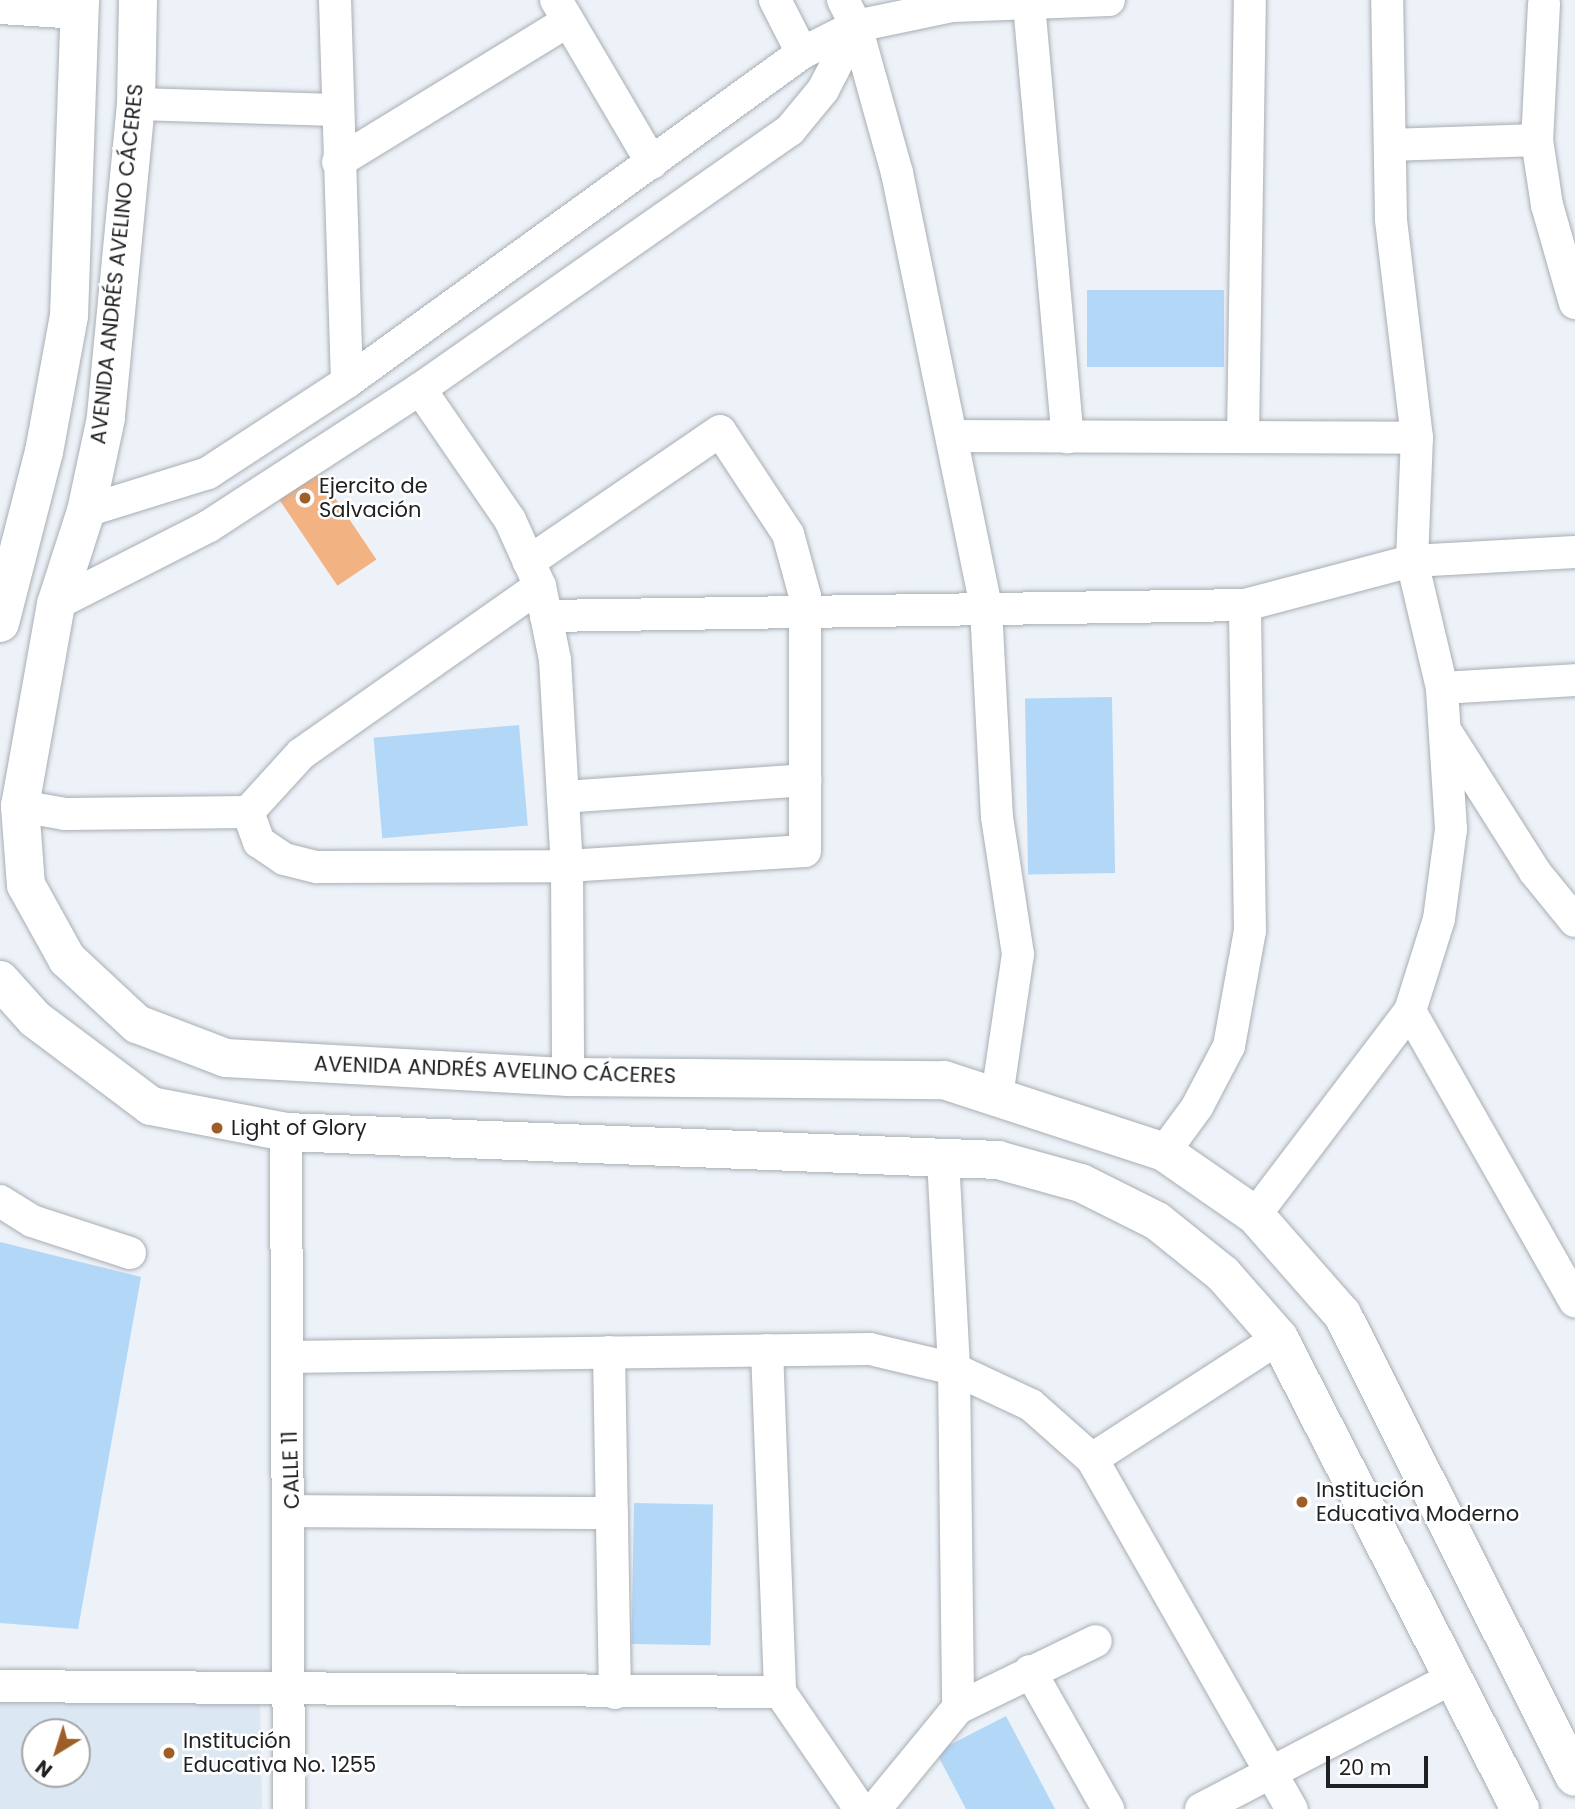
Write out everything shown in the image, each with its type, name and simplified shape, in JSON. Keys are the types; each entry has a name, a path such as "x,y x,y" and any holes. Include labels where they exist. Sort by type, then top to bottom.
{"street":[{"name":"AVENIDA ANDRÉS AVELINO CÁCERES","path":"138,0 136,104 106,418 86,511 56,604 20,806 26,885 67,958 137,1024 226,1059 568,1077 944,1080 1164,1152 1255,1215 1342,1314 1575,1777"},
{"path":"335,0 346,382"},
{"path":"775,0 802,53"},
{"path":"12,575 86,511 208,472 346,382 652,163 802,53 850,13 993,2 1029,4 1109,0"},
{"path":"1243,437 1250,0"},
{"path":"1255,1215 1410,1011 1439,919 1451,829 1443,688 1412,561 1417,438 1391,219 1387,0"},
{"path":"1029,4 1068,437"},
{"path":"1544,4 1537,140 1547,205 1575,303"},
{"name":"AVENIDA ANDRÉS AVELINO CÁCERES","path":"0,623 69,316 80,6"},
{"path":"0,8 80,6"},
{"path":"338,162 560,12 652,163"},
{"path":"56,604 209,526 420,389 790,130 823,90 850,13"},
{"path":"850,13 897,173 955,436 986,608 997,817 1018,954 997,1097"},
{"path":"136,104 337,110"},
{"path":"1390,145 1537,140"},
{"path":"420,389 510,520 538,588 555,660 567,866 568,1077"},
{"path":"20,806 65,814 248,812 301,754 538,588 720,431 788,534 804,613 805,851 567,866 317,867 284,859 259,842 248,812"},
{"path":"955,436 1417,438"},
{"path":"538,588 804,613 1245,605 1412,561 1575,552"},
{"path":"1164,1152 1197,1107 1229,1046 1250,930 1245,605"},
{"path":"1443,688 1575,680"},
{"path":"1445,730 1535,872 1575,921"},
{"path":"563,797 805,780"},
{"path":"0,980 36,1019 151,1107 286,1132 998,1160 1080,1183 1157,1221 1223,1274 1279,1338 1451,1679 1520,1809"},
{"path":"1410,1011 1575,1301"},
{"name":"CALLE 11","path":"286,1132 287,1357 292,1511 289,1809"},
{"path":"943,1158 954,1369 958,1708"},
{"path":"0,1201 32,1221 130,1253"},
{"path":"1092,1460 1279,1338"},
{"path":"287,1357 870,1349 954,1369 1031,1405 1092,1460 1269,1775 1292,1809"},
{"path":"767,1350 780,1692 860,1809"},
{"path":"609,1352 615,1693"},
{"path":"292,1511 612,1513"},
{"path":"875,1809 958,1708 1096,1640"},
{"path":"1030,1671 1108,1809"},
{"path":"1201,1809 1451,1679"},
{"path":"0,1686 289,1691 780,1692"}],"shaded area":[{"path":"1087,290 1224,290 1224,367 1087,367"},
{"path":"1112,697 1115,873 1028,874 1025,699"},
{"path":"519,725 528,826 382,838 374,738"},
{"path":"0,1242 141,1277 78,1629 0,1623"},
{"path":"634,1503 713,1504 711,1645 632,1644"},
{"name":"Institución Educativa No. 1255","path":"0,1696 260,1703 262,1809 0,1809"},
{"path":"1006,1716 1055,1809 966,1809 936,1752"}],"building":[{"path":"316,470 376,560 337,586 277,496"}],"place":[{"name":"Ejercito de Salvación","path":"305,498"},
{"name":"Light of Glory","path":"217,1128"},
{"name":"Institución Educativa Moderno","path":"1302,1502"},
{"name":"Institución Educativa No. 1255","path":"169,1753"}]}
